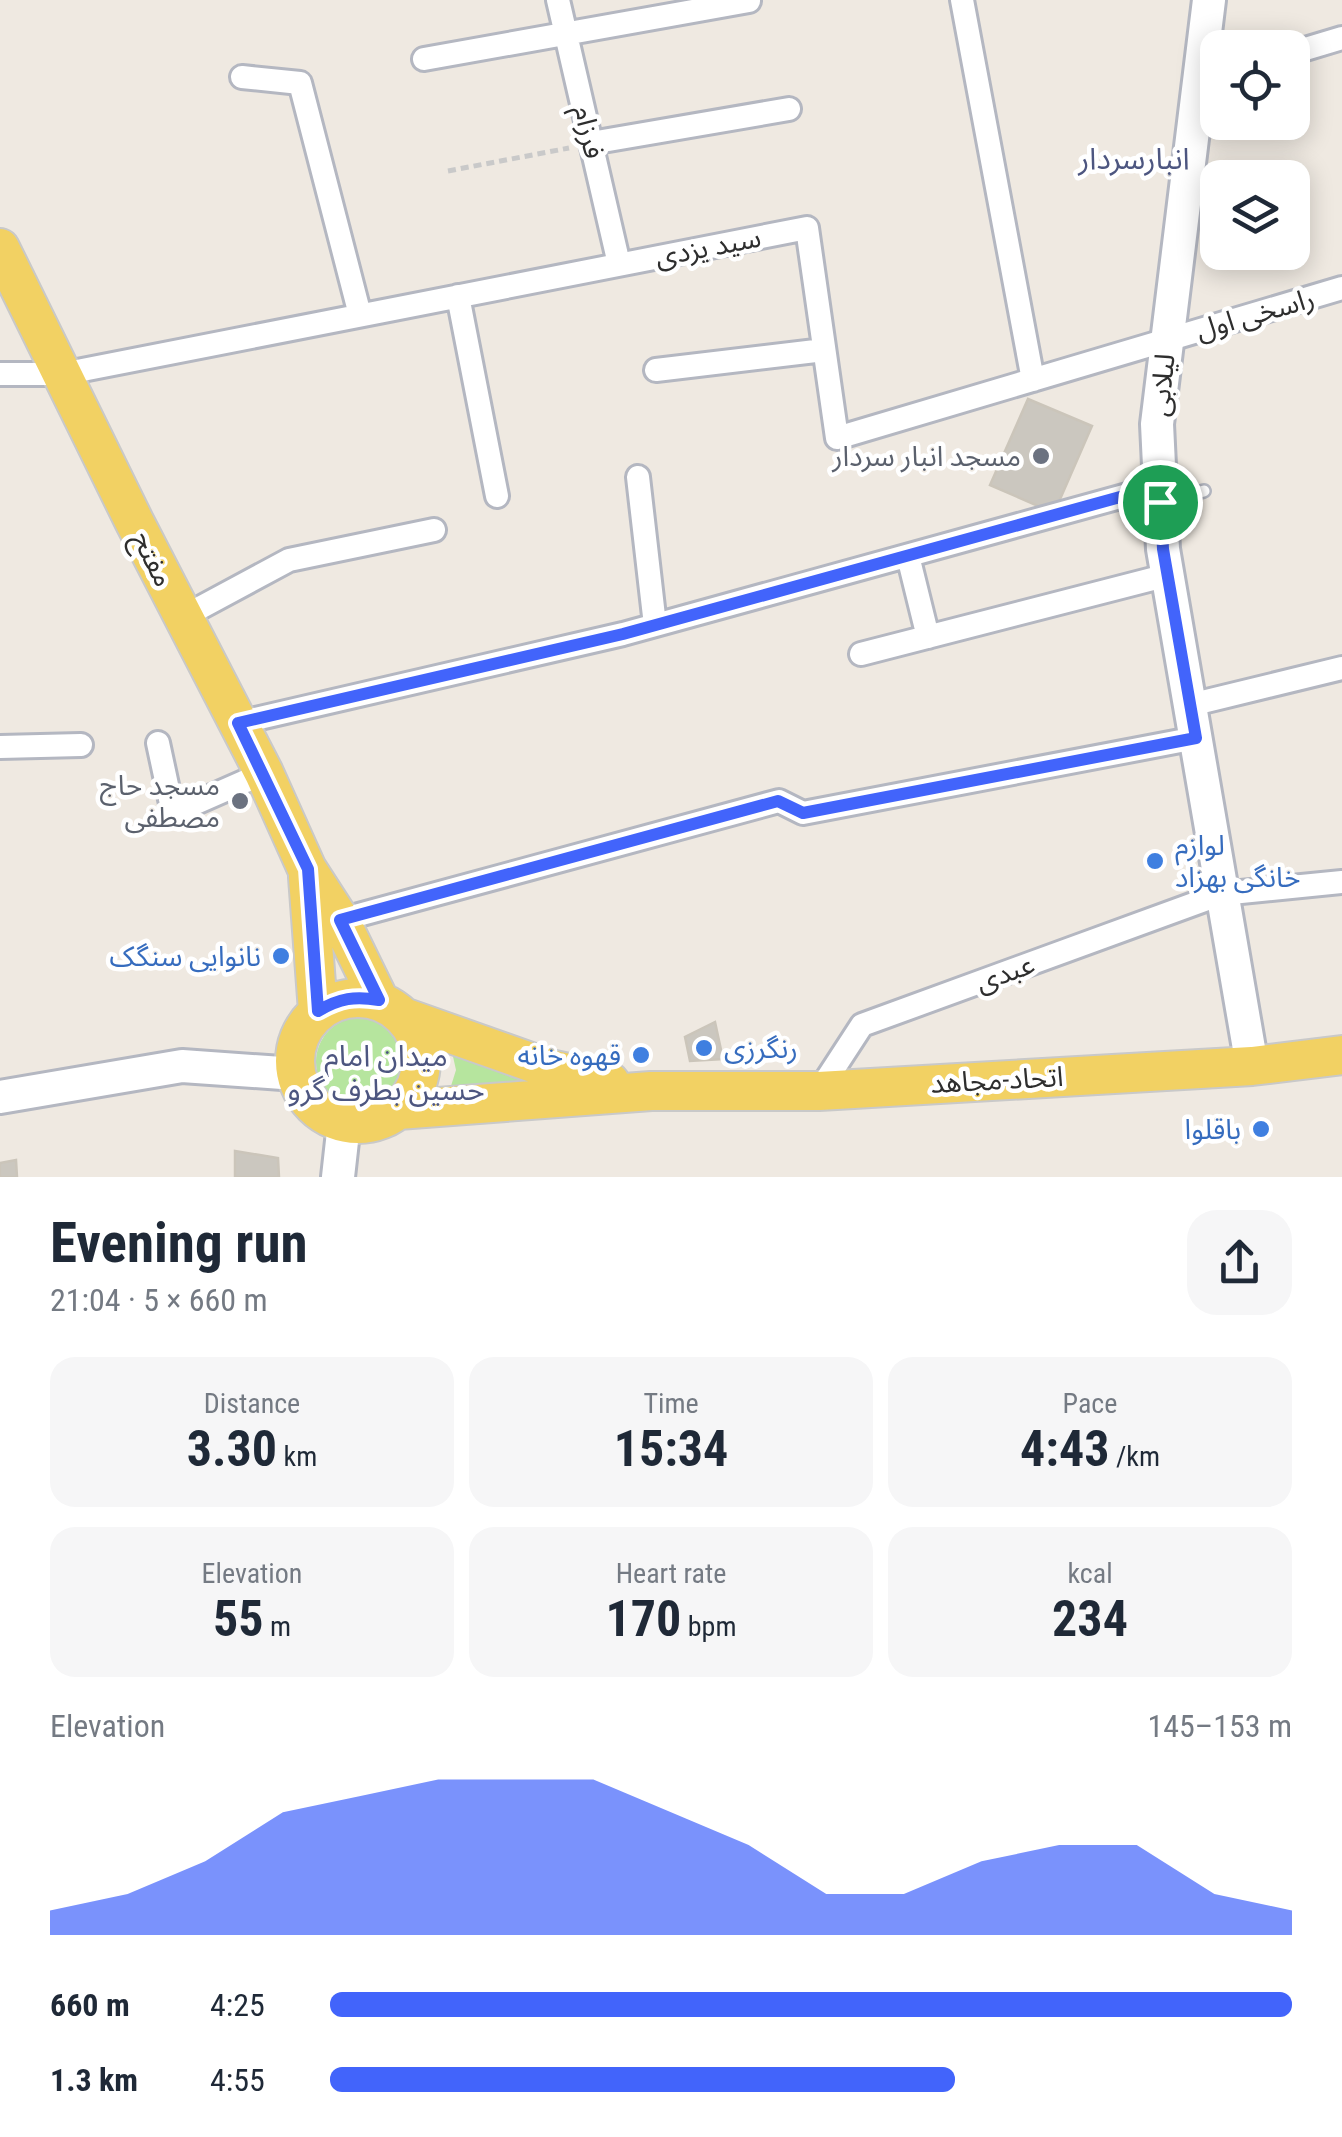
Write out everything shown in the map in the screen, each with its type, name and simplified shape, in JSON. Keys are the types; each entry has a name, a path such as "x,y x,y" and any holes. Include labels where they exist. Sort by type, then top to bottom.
{"main road":[{"name":"لیلابی","path":"1209,0 1209,30"},
{"name":"لیلابی","path":"1200,131 1157,424 1160,494 1168,576 1252,1066"},
{"name":"مفتح","path":"4,266 264,773 308,869"},
{"path":"308,869 393,1009 417,1036 422,1056 420,1076 412,1095 382,1120 344,1123 313,1106 296,1074 298,1040 318,1011 337,1000 358,997 393,1009 550,1069 651,1092"},
{"path":"308,869 318,1011"},
{"name":"اتحاد-مجاهد","path":"651,1092 819,1091 1340,1060"},
{"path":"0,1097 182,1066 296,1074"},
{"path":"398,1110 651,1092"},
{"path":"338,1177 344,1123"}],"street":[{"name":"فرزام","path":"558,0 619,264"},
{"path":"962,0 1032,380"},
{"path":"424,59 749,1"},
{"path":"1310,48 1342,38"},
{"path":"242,77 300,84 360,315"},
{"path":"591,143 789,109"},
{"name":"سید یزدی","path":"0,374 62,374 807,228 837,438 1168,339"},
{"name":"راسخی اول","path":"1168,339 1342,288"},
{"path":"458,296 498,496"},
{"path":"656,370 824,350"},
{"path":"638,477 654,625"},
{"path":"238,723 654,625 908,556 1160,494"},
{"path":"183,617 289,560 434,530"},
{"path":"908,556 928,637"},
{"path":"861,654 1168,576"},
{"path":"1190,706 1342,668"},
{"path":"340,920 778,801 803,813 1196,738"},
{"path":"158,743 173,814 264,773"},
{"path":"0,748 81,746"},
{"name":"عبدی","path":"819,1091 862,1024 1221,894 1342,882"}],"lane":[{"path":"1160,494 1204,492"}],"path":[{"path":"448,171 591,143"}],"green space":[{"path":"361,1017 378,1020 393,1030 403,1045 403,1079 393,1094 378,1104 361,1107 344,1104 329,1094 319,1079 316,1062 319,1045 329,1030 344,1020"},
{"path":"452,1052 548,1091 446,1102 456,1070"}],"building":[{"name":"مسجد انبار سردار","path":"1028,399 1092,426 1054,513 990,485"},
{"name":"رنگرزی","path":"715,1022 723,1059 690,1061 685,1037"},
{"path":"235,1151 278,1158 279,1177 235,1177"},
{"path":"16,1160 17,1177 0,1177 0,1163"}],"place":[{"name":"مسجد انبار سردار","path":"1041,456"},
{"name":"مسجد حاج مصطفی","path":"240,801"},
{"name":"لوازم خانگی بهزاد","path":"1155,861"},
{"name":"نانوایی سنگک","path":"281,956"},
{"name":"رنگرزی","path":"704,1048"},
{"name":"قهوه خانه","path":"641,1055"},
{"name":"باقلوا","path":"1261,1129"}],"district":[{"name":"انبارسردار","path":"1134,158"},
{"name":"میدان امام حسین بطرف گرو","path":"386,1072"}],"route":[{"path":"1160,486 1160,502 1163,549 1196,738 803,813 778,801 340,920 379,1000 337,1000 318,1011 308,869 238,723 623,634 1160,486"}]}
